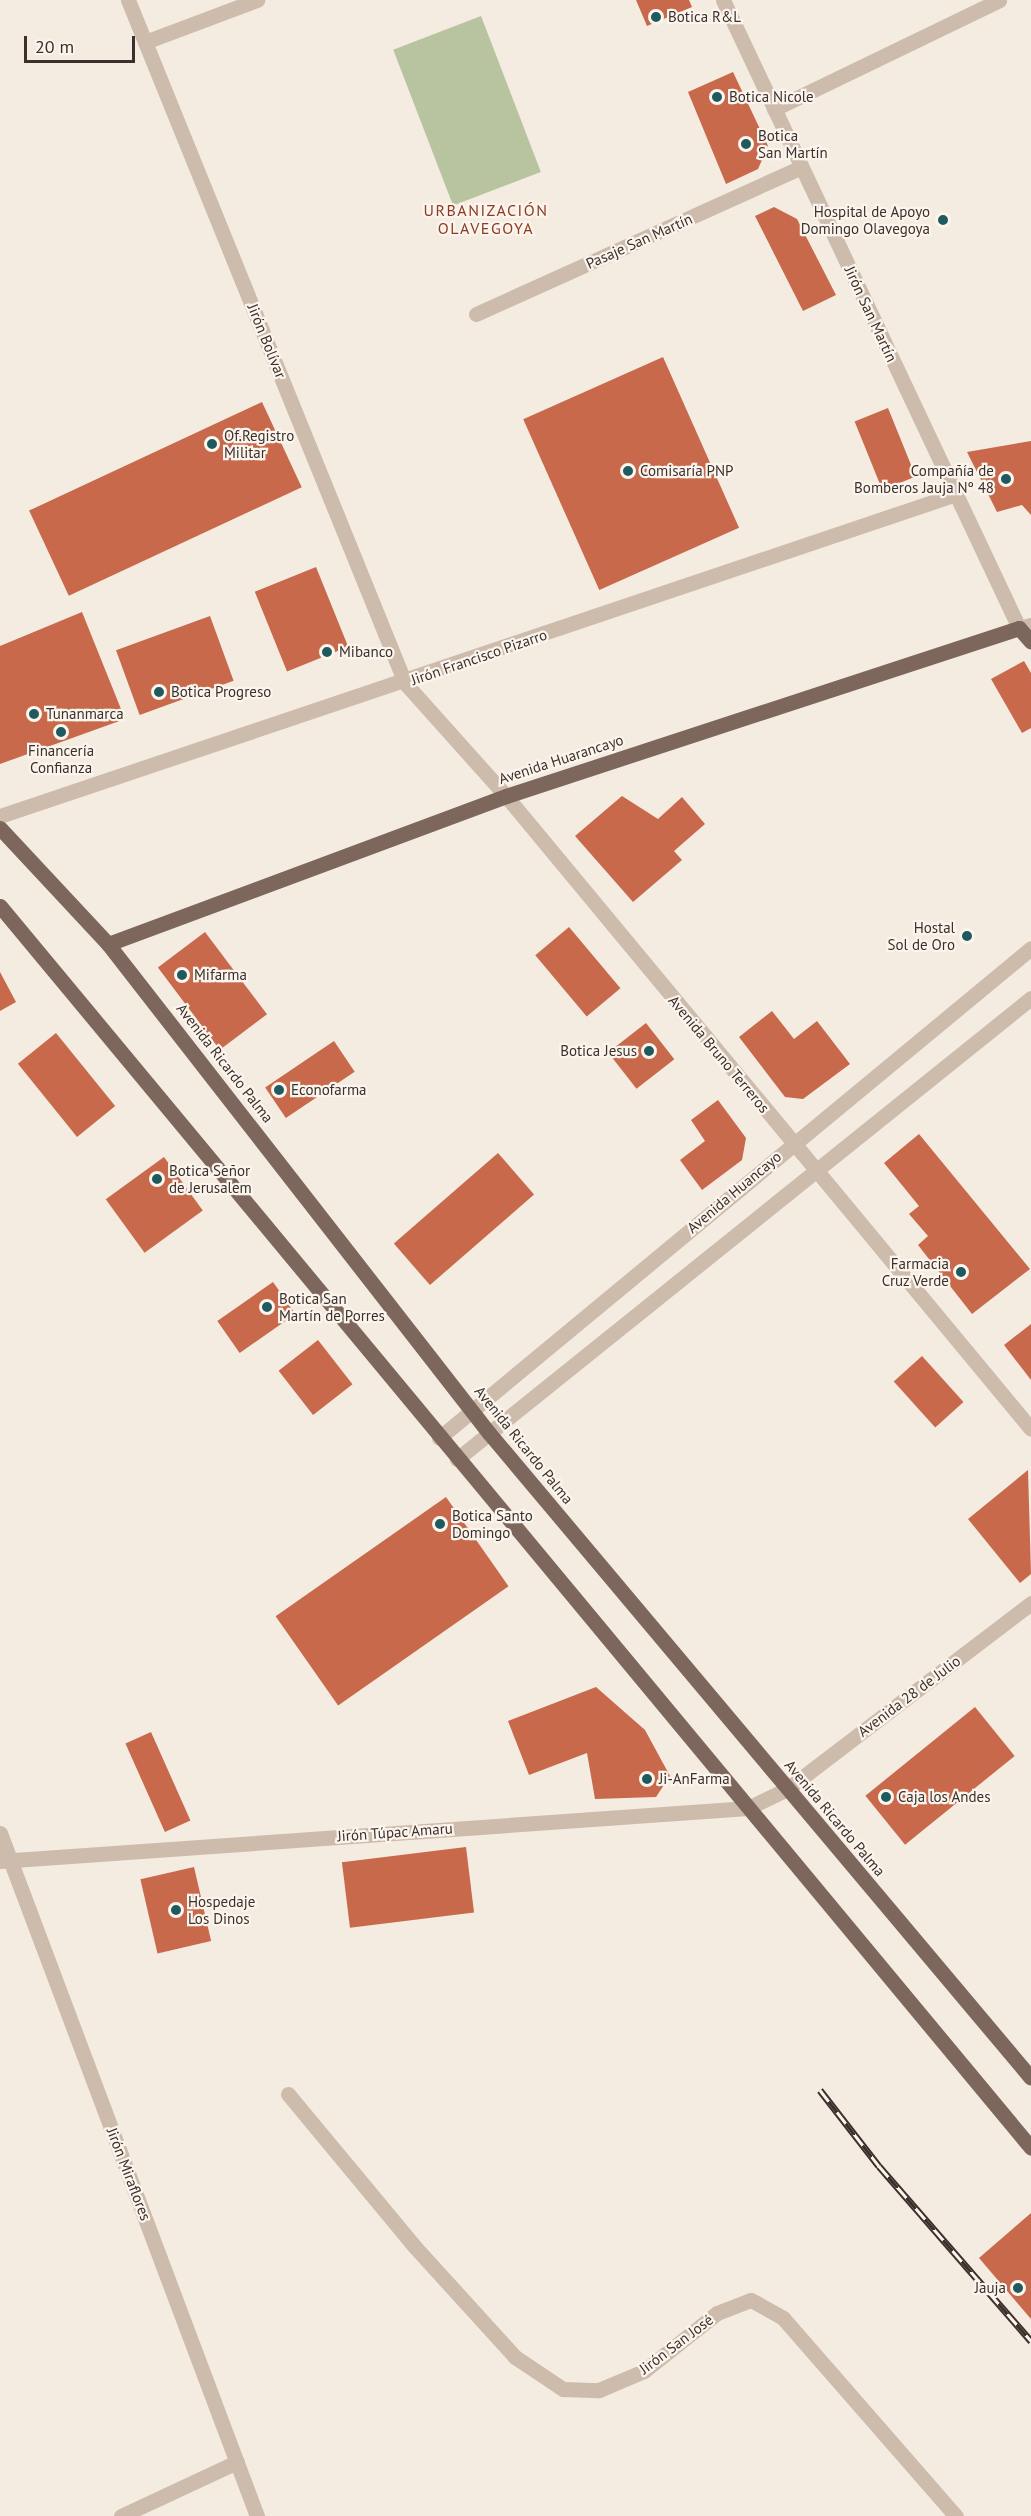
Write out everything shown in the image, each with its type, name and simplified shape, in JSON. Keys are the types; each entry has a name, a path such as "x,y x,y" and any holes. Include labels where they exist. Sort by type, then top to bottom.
{"main road":[{"path":"1025,626 1031,642"},
{"name":"Avenida Huarancayo","path":"108,944 506,796 1025,626"},
{"name":"Avenida Ricardo Palma","path":"0,828 108,944 489,1433 1031,2078"},
{"path":"0,906 439,1438 1031,2148"}],"street":[{"name":"Jirón Bolívar","path":"129,0 405,683"},
{"path":"145,42 257,0"},
{"name":"Jirón San Martín","path":"723,0 956,494 1025,626"},
{"path":"774,109 999,0"},
{"name":"Pasaje San Martín","path":"476,314 801,167"},
{"name":"Jirón Francisco Pizarro","path":"0,816 405,683 956,494"},
{"name":"Avenida Bruno Terreros","path":"405,683 506,796 1031,1429"},
{"name":"Avenida Huancayo","path":"439,1438 792,1143 1031,948"},
{"path":"457,1459 814,1169 1031,998"},
{"name":"Avenida 28 de Julio","path":"787,1789 1031,1603"},
{"name":"Jirón Túpac Amaru","path":"5,1859 748,1808 787,1789"},
{"name":"Jirón Miraflores","path":"0,1833 5,1859 257,2516"},
{"name":"Jirón San José","path":"288,2094 415,2247 515,2357 563,2389 600,2390 644,2371 717,2313 751,2300 783,2318 956,2516"},
{"path":"122,2516 237,2462"}],"green space":[{"path":"481,16 541,172 453,206 393,50"}],"building":[{"name":"Botica R&L","path":"636,0 689,0 692,7 647,26"},
{"path":"733,72 768,146 758,169 726,184 688,92"},
{"path":"774,207 797,219 836,295 803,311 755,216"},
{"name":"Comisaría PNP","path":"663,357 739,528 599,590 523,419"},
{"name":"Of.Registro Militar","path":"262,402 302,487 69,596 29,511"},
{"path":"888,408 916,477 882,490 855,421"},
{"name":"Compañía de Bomberos Jauja Nº 48","path":"1031,441 1031,515 1022,505 997,512 967,452"},
{"path":"316,567 348,647 287,671 255,592"},
{"path":"82,612 125,719 0,764 0,646"},
{"path":"210,616 234,681 140,715 116,650"},
{"path":"1024,661 1031,673 1031,728 1022,733 991,679"},
{"path":"622,796 658,819 682,797 705,824 674,851 682,860 633,902 575,836"},
{"path":"569,927 620,988 587,1017 535,955"},
{"path":"205,932 267,1014 220,1050 158,968"},
{"path":"0,972 16,1002 0,1011"},
{"path":"772,1011 794,1039 817,1021 850,1064 803,1099 785,1097 739,1037"},
{"path":"646,1023 674,1059 636,1089 608,1053"},
{"path":"56,1033 115,1106 77,1137 18,1064"},
{"path":"334,1041 355,1072 286,1118 265,1087"},
{"path":"718,1100 746,1138 742,1160 702,1190 680,1160 705,1141 691,1120"},
{"path":"919,1134 1030,1269 972,1314 918,1245 928,1236 909,1214 919,1206 884,1163"},
{"path":"498,1153 534,1195 430,1285 394,1244"},
{"path":"164,1157 203,1210 145,1253 106,1199"},
{"path":"273,1282 295,1314 240,1353 217,1321"},
{"path":"1031,1324 1031,1380 1004,1345"},
{"path":"318,1340 352,1384 313,1415 279,1371"},
{"path":"922,1356 963,1402 935,1428 894,1381"},
{"path":"1028,1470 1031,1574 1020,1583 968,1519"},
{"path":"446,1497 509,1586 338,1706 276,1616"},
{"path":"596,1687 645,1730 670,1776 656,1797 595,1799 587,1753 529,1775 508,1721"},
{"path":"975,1707 1015,1756 905,1845 865,1796"},
{"path":"151,1732 190,1821 165,1832 125,1743"},
{"path":"466,1847 474,1913 350,1928 342,1862"},
{"name":"Hospedaje Los Dinos","path":"194,1867 211,1941 158,1953 140,1879"},
{"name":"Jauja","path":"1031,2213 1031,2319 979,2258"}],"railway":[{"path":"820,2090 879,2166 1031,2341"}],"place":[{"name":"Botica R&L","path":"656,17"},
{"name":"Botica Nicole","path":"717,97"},
{"name":"Botica San Martín","path":"746,144"},
{"name":"Hospital de Apoyo Domingo Olavegoya","path":"943,220"},
{"name":"Of.Registro Militar","path":"212,444"},
{"name":"Comisaría PNP","path":"628,471"},
{"name":"Compañía de Bomberos Jauja Nº 48","path":"1006,479"},
{"name":"Mibanco","path":"327,652"},
{"name":"Botica Progreso","path":"159,692"},
{"name":"Tunanmarca","path":"34,714"},
{"name":"Financería Confianza","path":"61,732"},
{"name":"Hostal Sol de Oro","path":"967,936"},
{"name":"Mifarma","path":"182,975"},
{"name":"Botica Jesus","path":"649,1051"},
{"name":"Econofarma","path":"279,1090"},
{"name":"Botica Señor de Jerusalem","path":"157,1179"},
{"name":"Farmacia Cruz Verde","path":"961,1272"},
{"name":"Botica San Martín de Porres","path":"267,1307"},
{"name":"Botica Santo Domingo","path":"440,1524"},
{"name":"Ji-AnFarma","path":"647,1779"},
{"name":"Caja los Andes","path":"886,1797"},
{"name":"Hospedaje Los Dinos","path":"176,1910"},
{"name":"Jauja","path":"1018,2288"}],"district":[{"name":"URBANIZACIÓN OLAVEGOYA","path":"486,219"}]}
